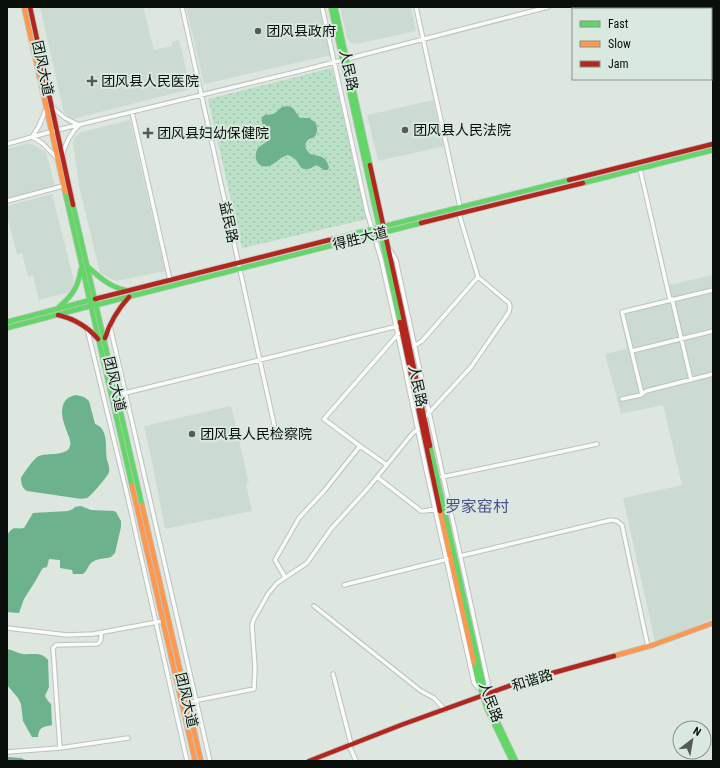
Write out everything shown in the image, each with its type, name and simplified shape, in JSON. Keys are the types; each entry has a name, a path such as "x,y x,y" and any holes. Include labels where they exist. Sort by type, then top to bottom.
{"main road":[{"name":"团风大道","path":"24,7 63,186 195,761"},
{"name":"团风大道","path":"30,7 96,305 201,761"},
{"name":"人民路","path":"331,7 381,227 388,246 479,684 516,761"},
{"name":"人民路","path":"335,7 344,59"},
{"name":"得胜大道","path":"7,322 89,300 713,144"},
{"name":"得胜大道","path":"7,328 129,296 713,150"},
{"name":"人民路","path":"383,233 400,327 453,558"},
{"path":"54,309 66,301 74,293 79,282 82,267"},
{"path":"88,267 109,285 130,290"},
{"path":"104,340 116,312 129,296"},
{"path":"56,315 72,319 87,328 98,339"},
{"name":"和谐路","path":"309,761 401,725 445,710 484,693 648,647 713,623"},
{"name":"人民路","path":"484,693 487,709 512,761"}],"street":[{"name":"益民路","path":"182,7 277,438"},
{"path":"322,7 367,212 400,327 398,334 324,419 387,465"},
{"path":"416,7 460,207"},
{"path":"7,144 57,130 334,62 548,7"},
{"path":"52,106 65,118 79,125"},
{"path":"32,137 39,126 46,108"},
{"path":"132,112 170,280"},
{"path":"62,154 68,140 79,125"},
{"path":"32,137 42,143 57,159"},
{"path":"640,169 692,380"},
{"path":"7,201 63,186"},
{"path":"424,417 471,367 510,310 509,303 478,277 459,214"},
{"path":"388,246 396,260 443,476 453,558"},
{"path":"414,346 422,341 478,277"},
{"path":"642,394 622,312 713,290"},
{"path":"110,324 210,761"},
{"path":"117,395 400,327"},
{"path":"87,328 127,494 187,761"},
{"path":"632,351 713,331"},
{"path":"398,334 435,509 453,558 488,683 484,693"},
{"path":"622,399 642,394 646,391 713,374"},
{"path":"188,702 254,689 255,668 252,625 268,594 276,583 307,563 331,529 412,434 422,426"},
{"path":"437,478 597,444"},
{"path":"285,577 275,560 297,522 360,446"},
{"path":"377,476 421,511 435,509"},
{"path":"344,585 611,520 617,521 622,525 648,647"},
{"path":"314,606 421,691 434,698 445,710"},
{"path":"7,628 67,635 93,634 163,621"},
{"path":"60,748 54,648 56,645 97,644 101,641 100,633"},
{"path":"333,674 350,745 356,761"},
{"path":"7,752 60,748 128,738"}],"shaded area":[{"name":"团风县人民医院","path":"40,7 143,7 154,50 172,46 172,42 179,40 191,89 73,119 64,113"},
{"name":"团风县政府","path":"186,7 319,7 331,55 204,84"},
{"path":"340,7 411,7 416,31 357,44 351,43 347,38"},
{"path":"332,68 367,219 242,248 208,99"},
{"name":"团风县人民法院","path":"433,100 444,146 378,161 367,115"},
{"path":"289,106 300,118 309,118 316,123 316,134 307,141 305,146 310,154 320,156 326,160 329,167 328,170 324,170 317,165 308,169 303,169 295,159 288,155 284,156 270,166 263,166 258,163 256,158 257,150 268,141 269,137 263,125 262,117 265,115 274,114 282,107"},
{"path":"130,120 165,271 116,281 100,273 79,186 73,142 75,137 81,132"},
{"path":"29,143 46,152 55,187 7,199 7,149"},
{"path":"52,194 74,281 69,292 39,300 33,276 28,277 22,253 17,254 7,216 7,206"},
{"path":"713,275 713,619 655,642 623,498 682,485 663,405 621,414 605,354 627,349 619,311 672,297 669,285"},
{"path":"76,395 84,397 89,401 95,424 102,429 104,433 109,466 108,474 87,498 78,499 27,491 22,485 21,478 35,459 43,455 61,453 68,449 70,442 63,419 62,410 65,401"},
{"path":"231,406 249,483 246,484 252,511 165,529 144,426"},
{"path":"81,506 91,510 116,512 121,521 121,527 115,553 111,557 93,561 83,574 73,574 72,570 60,568 60,560 49,559 47,567 43,568 24,599 19,613 7,612 7,536 9,532 14,528 24,528 33,513 68,511 75,507"},
{"path":"7,649 23,654 39,654 48,660 49,687 45,696 51,704 52,725 41,729 38,737 32,737 23,721 21,704 7,685"},
{"path":"7,757 21,758 28,761 7,761"}],"traffic: fast":[{"path":"331,7 400,322"},
{"path":"335,7 370,165"},
{"path":"583,183 713,150"},
{"path":"329,240 569,180"},
{"path":"65,192 132,486"},
{"path":"73,205 142,505"},
{"path":"96,305 421,223"},
{"path":"88,267 110,284 125,290"},
{"path":"59,307 68,299 74,290 81,269"},
{"path":"7,322 91,300"},
{"path":"7,328 94,305"},
{"path":"430,446 483,683 491,708 516,761"},
{"path":"474,663 487,709 512,761"}],"traffic: slow":[{"path":"24,7 65,192"},
{"path":"132,486 195,761"},
{"path":"142,505 201,761"},
{"path":"440,511 474,663"},
{"path":"614,656 653,645 713,623"}],"traffic: jam":[{"path":"30,7 73,205"},
{"path":"569,180 713,144"},
{"path":"370,165 430,446"},
{"path":"421,223 583,183"},
{"path":"95,299 329,240"},
{"path":"105,338 115,316 129,297"},
{"path":"58,315 80,324 90,330 98,339"},
{"path":"400,322 440,511"},
{"path":"309,761 401,725 520,682 614,656"}],"place":[{"name":"团风县政府","path":"258,31"},
{"name":"团风县人民医院","path":"92,81"},
{"name":"团风县人民法院","path":"405,130"},
{"name":"团风县妇幼保健院","path":"148,133"},
{"name":"团风县人民检察院","path":"192,434"}],"district":[{"name":"罗家窑村","path":"477,506"}]}
